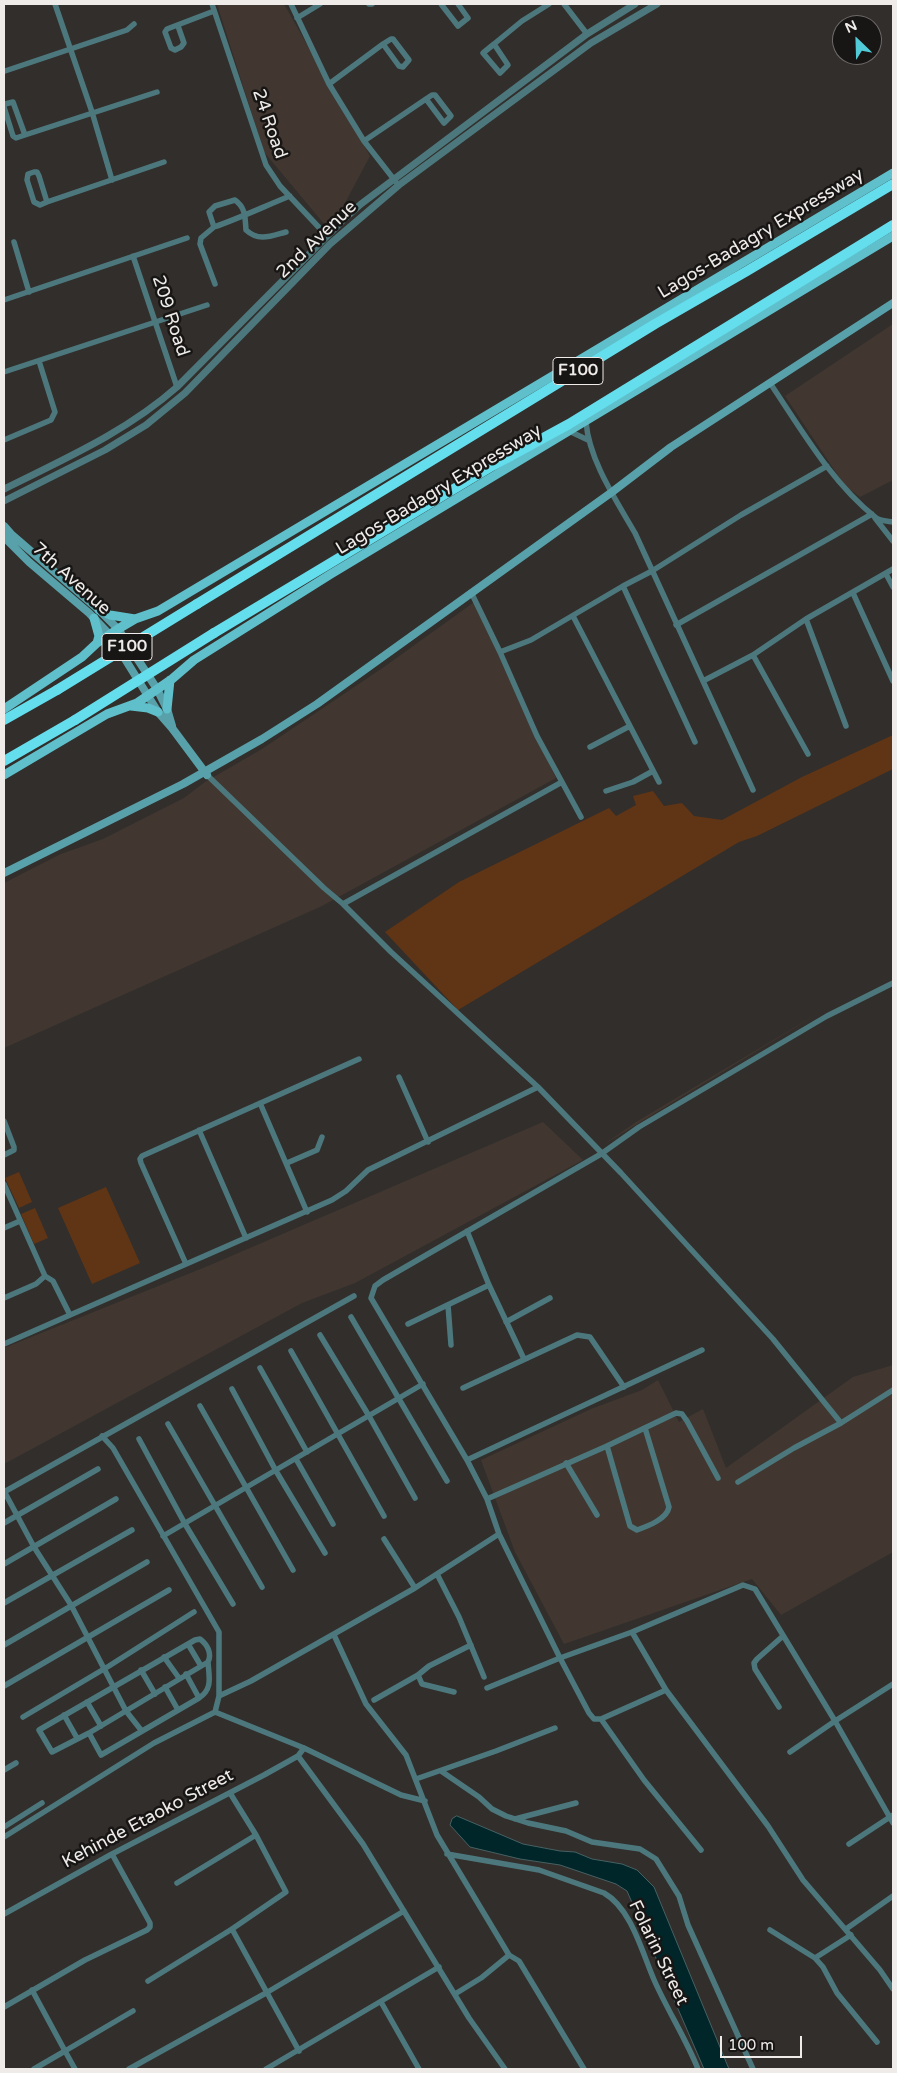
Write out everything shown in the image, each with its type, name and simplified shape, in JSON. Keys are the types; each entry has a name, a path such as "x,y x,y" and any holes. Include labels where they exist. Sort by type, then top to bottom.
{"highway":[{"name":"Lagos-Badagry Expressway","path":"4,720 57,690 655,324 893,184"},
{"name":"Lagos-Badagry Expressway","path":"4,761 75,720 214,633 492,466 569,424 893,225"}],"main road":[{"name":"Lagos-Badagry Expressway","path":"4,709 82,658 98,643 118,629 158,611 893,173"},
{"name":"Lagos-Badagry Expressway","path":"4,774 107,714 131,706 148,696 194,660 331,574 893,236"},
{"path":"4,875 205,774 317,704 613,494 671,447 682,442 731,407 893,303"},
{"path":"4,526 97,614 118,629 157,689 162,711 172,728 205,774"},
{"name":"7th Avenue","path":"4,537 29,562 97,614 148,696 162,711"},
{"path":"97,614 135,620"},
{"path":"97,614 98,643"},
{"path":"162,711 170,680"},
{"path":"131,706 162,711"}],"street":[{"path":"55,4 92,112 112,180"},
{"name":"24 Road","path":"212,4 266,166 280,186 327,236"},
{"path":"291,4 329,84 364,140 399,185"},
{"path":"297,18 320,4"},
{"path":"441,4 458,26 468,18 458,4"},
{"path":"494,44 508,65 500,73 483,53 522,21 549,4"},
{"path":"564,4 587,34"},
{"name":"2nd Avenue","path":"4,489 102,440 152,408 177,387 361,204 587,34 635,4"},
{"name":"2nd Avenue","path":"4,502 124,440 167,409 186,392 330,244 399,185 592,43 656,4"},
{"path":"178,26 214,11"},
{"path":"4,70 127,30 134,24"},
{"path":"329,84 383,44 391,39 393,39 409,62 401,67 383,44"},
{"path":"25,135 15,103 5,104 4,107 13,136 16,138 157,92"},
{"path":"364,140 426,99 435,94 451,118 442,122 426,99"},
{"path":"48,202 37,172 28,174 26,180 34,202 40,205 164,162"},
{"path":"215,284 200,244 202,238 214,227 290,196"},
{"path":"214,227 209,212 215,206 235,200 242,207 245,214 246,230 255,237 262,238 286,232"},
{"path":"4,300 186,238"},
{"path":"14,242 30,292"},
{"name":"209 Road","path":"133,256 177,387"},
{"path":"4,372 207,304"},
{"path":"4,440 51,420 54,416 55,412 39,361"},
{"path":"770,382 827,466 858,502 874,516 893,540"},
{"path":"586,422 588,440 613,494 635,533 753,790"},
{"path":"570,431 588,440"},
{"path":"500,652 531,640 652,571 742,515 827,466"},
{"path":"676,624 874,516 893,522"},
{"path":"703,681 753,655 806,619 893,569"},
{"path":"886,574 893,587"},
{"path":"623,586 695,742"},
{"path":"853,593 890,664 893,681"},
{"path":"472,594 537,736 581,817"},
{"path":"572,616 659,782"},
{"path":"806,619 846,726"},
{"path":"753,655 808,754"},
{"path":"590,746 630,726"},
{"path":"606,792 633,782 653,771"},
{"path":"205,774 399,959 538,1087 621,1173 753,1316 841,1423"},
{"path":"343,904 562,782"},
{"path":"666,1690 601,1718 592,1717 560,1658 499,1534 468,1460 373,1304 372,1292 382,1280 601,1154 639,1127 828,1016 893,984"},
{"path":"186,1264 140,1159 142,1156 359,1059"},
{"path":"399,1077 428,1142"},
{"path":"4,1344 307,1212 340,1196 368,1170 538,1087"},
{"path":"260,1103 307,1212"},
{"path":"4,1121 14,1150 4,1155"},
{"path":"199,1130 246,1238"},
{"path":"287,1163 317,1150 322,1137"},
{"path":"4,1184 45,1276 53,1281 70,1315"},
{"path":"4,1228 20,1221"},
{"path":"467,1232 489,1285 524,1359"},
{"path":"4,1298 36,1284 45,1276"},
{"path":"408,1324 489,1285"},
{"path":"141,1730 126,1711 71,1605 34,1547 4,1492 354,1296"},
{"path":"506,1322 550,1298"},
{"path":"448,1306 451,1345"},
{"path":"351,1317 447,1482"},
{"path":"320,1335 369,1416 415,1498"},
{"path":"463,1388 577,1335 590,1337 624,1387"},
{"path":"468,1460 702,1350"},
{"path":"291,1351 339,1433 384,1516"},
{"path":"260,1368 307,1452"},
{"path":"163,1536 423,1384"},
{"path":"232,1389 276,1471 325,1554"},
{"path":"738,1482 794,1448 841,1423 893,1390"},
{"path":"200,1406 294,1570"},
{"path":"486,1500 608,1446 676,1413 682,1414 718,1478"},
{"path":"168,1424 262,1587"},
{"path":"608,1446 630,1526 637,1530 645,1527 665,1514 669,1507 645,1428"},
{"path":"102,1436 113,1448 219,1632 219,1696 215,1712"},
{"path":"139,1439 185,1524 233,1604"},
{"path":"296,1459 334,1524"},
{"path":"566,1463 597,1515"},
{"path":"4,1524 98,1468"},
{"path":"4,1564 116,1499"},
{"path":"4,1603 132,1530"},
{"path":"219,1696 251,1681 334,1635 415,1588 499,1534"},
{"path":"384,1539 415,1588"},
{"path":"4,1644 147,1562"},
{"path":"437,1574 484,1677"},
{"path":"486,1688 560,1658 632,1632 743,1585 755,1589 892,1816 893,1823"},
{"path":"4,1686 169,1590"},
{"path":"23,1717 110,1666 194,1612"},
{"path":"632,1632 666,1690 768,1826 803,1880 851,1935 893,1989"},
{"path":"334,1635 366,1704 400,1746 409,1762 437,1835 447,1854 509,1955 519,1961 584,2069"},
{"path":"779,1707 755,1669 754,1664 756,1659 783,1636"},
{"path":"89,1734 101,1755 141,1730 206,1694 210,1685 208,1662 210,1658 205,1642 195,1640 39,1730 52,1752 77,1738 89,1734 208,1662"},
{"path":"188,1644 201,1666"},
{"path":"374,1700 418,1675 429,1666 470,1645"},
{"path":"164,1657 179,1678"},
{"path":"141,1670 154,1694"},
{"path":"186,1674 199,1698"},
{"path":"418,1675 422,1684 454,1692"},
{"path":"790,1752 893,1684"},
{"path":"165,1687 178,1710"},
{"path":"87,1702 100,1726"},
{"path":"4,1836 154,1743 215,1712 304,1748 401,1795 425,1801"},
{"path":"64,1715 77,1738"},
{"path":"601,1718 644,1780 701,1850"},
{"path":"416,1779 555,1728"},
{"name":"Kehinde Etaoko Street","path":"4,1914 112,1854 298,1756 304,1748"},
{"path":"298,1756 363,1844 455,1994 505,2069"},
{"path":"4,1770 16,1763"},
{"path":"441,1771 479,1797 492,1809 515,1819 566,1831 597,1843 640,1849 656,1859 679,1896 688,1925 753,2069"},
{"path":"148,1981 232,1929 286,1892 256,1835 230,1793"},
{"path":"4,1827 42,1803"},
{"path":"515,1819 576,1803"},
{"path":"849,1844 892,1816"},
{"path":"177,1883 256,1835"},
{"path":"4,2008 85,1960 150,1927 150,1923 112,1854"},
{"name":"Folarin Street","path":"447,1854 539,1870 613,1898 621,1907 637,1937 655,1982 698,2069"},
{"path":"846,1929 893,1896"},
{"path":"129,2069 404,1911"},
{"path":"232,1929 299,2051"},
{"path":"770,1930 815,1958 823,1967 837,1993 877,2042"},
{"path":"815,1958 851,1935"},
{"path":"455,1994 487,1974 509,1955"},
{"path":"266,2069 439,1968"},
{"path":"32,1990 75,2069"},
{"path":"381,2002 417,2069"},
{"path":"34,2069 133,2011"}],"shaded area":[{"path":"217,4 284,4 370,156 330,231 264,152"},
{"path":"893,324 893,480 860,497 845,486 785,396"},
{"path":"477,600 535,735 556,778 322,906 4,1048 4,883 61,854 103,839 184,798 205,782 262,749 384,667"},
{"path":"893,735 893,769 757,836 739,842 458,1010 385,932 459,882 609,808 616,816 636,805 633,796 653,791 664,806 682,803 694,816 722,820 802,777"},
{"path":"832,1005 603,1145 636,1122"},
{"path":"543,1122 583,1160 355,1283 302,1303 4,1464 4,1348 208,1266"},
{"path":"19,1172 32,1202 19,1208 5,1178"},
{"path":"106,1187 140,1263 92,1284 58,1208"},
{"path":"35,1208 48,1238 34,1244 21,1214"},
{"path":"893,1365 893,1552 781,1615 752,1579 564,1644 515,1552 481,1460 591,1409 642,1390 658,1380 679,1422 703,1409 726,1468 853,1377"}],"water":[{"path":"457,1816 523,1844 575,1852 592,1859 622,1864 637,1870 654,1887 729,2069 704,2069 627,1891 616,1884 560,1865 520,1859 470,1847 450,1825 452,1819"}]}
